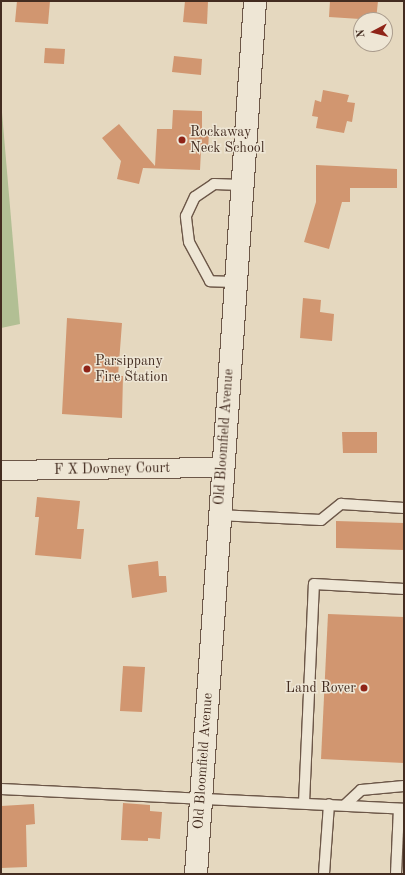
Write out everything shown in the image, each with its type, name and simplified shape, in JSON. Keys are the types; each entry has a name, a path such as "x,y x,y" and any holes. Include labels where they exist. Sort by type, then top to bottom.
{"street":[{"name":"Old Bloomfield Avenue","path":"196,874 218,515 255,1"},
{"name":"F X Downey Court","path":"1,470 222,468"}],"lane":[{"path":"234,282 210,281 188,242 186,216 195,197 214,184 241,185"},
{"path":"218,515 322,520 341,504 404,508"},
{"path":"304,802 314,584 404,589"},
{"path":"346,805 360,790 404,786"},
{"path":"1,789 304,802 401,809 396,874"},
{"path":"324,874 329,804"}],"green space":[{"path":"1,101 20,324 1,328"}],"building":[{"path":"17,1 50,1 48,24 15,22"},
{"path":"185,1 208,1 207,24 183,22"},
{"path":"330,1 378,1 377,12 353,12 353,19 329,17"},
{"path":"45,48 65,49 64,64 44,63"},
{"path":"174,56 202,59 201,75 172,72"},
{"path":"323,90 349,95 347,102 355,103 352,122 347,121 344,133 316,128 318,117 312,116 315,100 321,102"},
{"path":"173,110 202,111 202,132 209,133 208,150 201,150 200,170 143,168 139,184 117,179 121,161 102,138 119,124 155,166 157,129 172,129"},
{"path":"316,165 397,169 397,188 350,188 350,202 342,202 329,249 304,242 316,202"},
{"path":"303,298 321,300 320,312 334,314 332,341 300,338"},
{"name":"Parsippany Fire Station","path":"67,318 122,323 118,376 123,376 122,418 62,414"},
{"path":"342,432 377,432 377,453 343,453"},
{"path":"37,497 80,501 77,529 84,529 81,559 35,555 39,517 35,517"},
{"path":"336,521 404,523 404,550 336,548"},
{"path":"158,561 159,576 166,576 167,592 132,598 128,565"},
{"name":"Land Rover","path":"328,614 404,617 404,763 321,759"},
{"path":"123,666 145,667 142,712 120,711"},
{"path":"123,803 150,805 150,811 162,812 160,839 148,838 148,841 121,840"},
{"path":"34,804 35,824 26,825 27,867 1,868 1,806"}],"place":[{"name":"Rockaway Neck School","path":"182,140"},
{"name":"Parsippany Fire Station","path":"87,369"},
{"name":"Land Rover","path":"364,688"}]}
